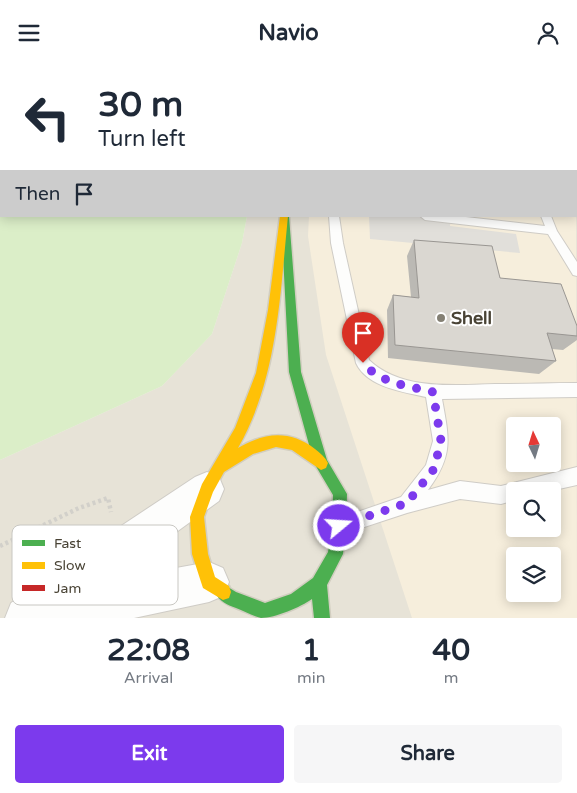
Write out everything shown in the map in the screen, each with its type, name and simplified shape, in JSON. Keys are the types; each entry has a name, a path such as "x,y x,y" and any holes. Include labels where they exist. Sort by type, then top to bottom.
{"street":[{"path":"178,589 220,590 266,611 295,601 319,584 335,554 339,526 340,494 322,463 295,372 284,217"},
{"path":"238,611 220,590 200,554 197,517 213,478 240,432 262,373 273,309 284,217"},
{"path":"151,525 213,478 243,450 268,442 292,443 322,463"},
{"path":"319,584 322,618"},
{"path":"26,618 44,605"},
{"path":"81,618 111,605"}],"lane":[{"path":"334,217 337,243 363,363 372,373 384,379 433,392 577,390"},
{"path":"433,217 552,231"},
{"path":"546,217 552,231 577,273"},
{"path":"407,503 434,469 441,441 433,392"},
{"path":"339,526 407,503 460,489 500,495 577,476"}],"path":[{"path":"44,525 79,508 108,498"},
{"path":"0,546 12,540"}],"shaded area":[{"path":"247,217 577,217 577,618 0,618 0,460 162,386 212,334 242,243"},
{"path":"309,217 576,217 577,618 412,618 326,355 308,236"},
{"path":"369,217 451,217 450,226 516,234 520,253 370,239"}],"green space":[{"path":"0,217 247,217 242,243 212,334 162,386 0,460"}],"building":[{"name":"Shell","path":"414,240 492,246 500,278 561,284 577,326 577,336 547,333 556,361 395,345 393,295 419,298"}],"traffic: fast":[{"path":"223,592 231,598 265,611 295,601 319,584 335,554 339,526 340,494 321,463 295,372 285,217"},
{"path":"319,584 322,618"}],"traffic: slow":[{"path":"223,592 209,582 200,554 197,517 207,489 240,432 262,373 273,310 284,217"},
{"path":"223,466 257,445 276,441 286,441 295,444 321,463"}],"place":[{"name":"Shell","path":"441,318"}],"route":[{"path":"339,526 407,503 434,469 441,441 433,392 384,379 372,373 363,363"}]}
